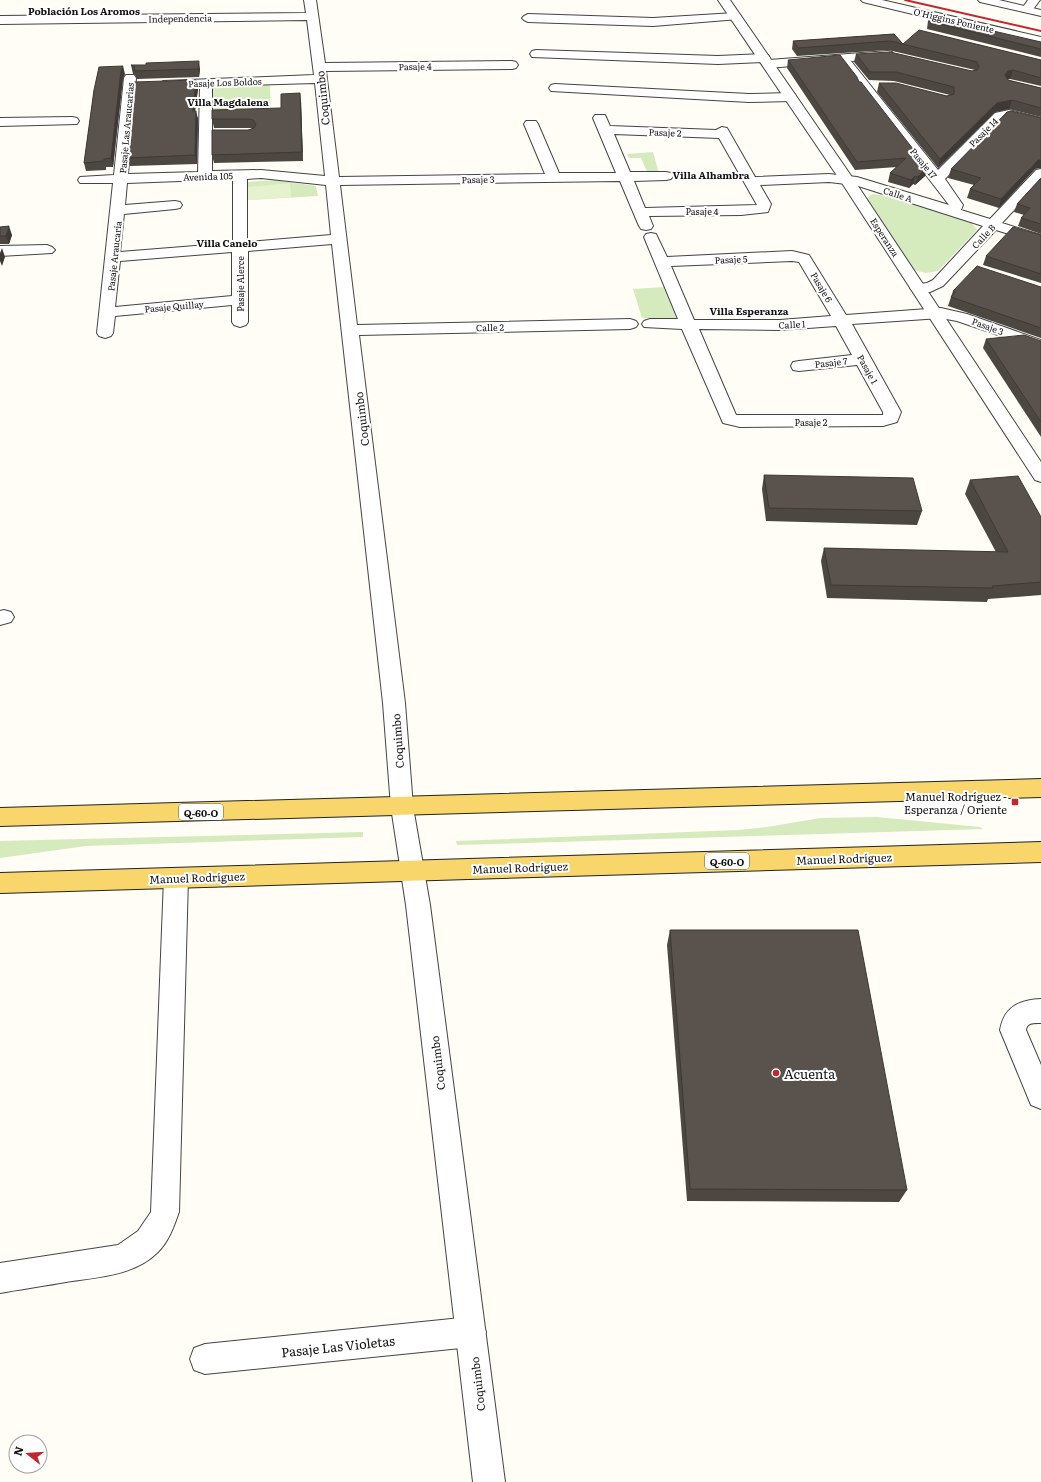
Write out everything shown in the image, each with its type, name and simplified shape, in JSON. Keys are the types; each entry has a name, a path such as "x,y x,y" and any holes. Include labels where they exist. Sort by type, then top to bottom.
{"main road":[{"name":"Q-60-O","path":"0,818 1041,788"},
{"name":"Manuel Rodríguez","path":"0,883 1041,852"}],"street":[{"name":"Esperanza","path":"724,0 847,180 1041,476"},
{"name":"O'Higgins Poniente","path":"868,0 1041,41"},
{"path":"984,0 1041,13"},
{"path":"1027,10 1034,0"},
{"path":"62,19 65,6"},
{"name":"Independencia","path":"0,20 62,19 311,8"},
{"name":"Coquimbo","path":"311,8 320,73 394,703 402,807 414,870 489,1482"},
{"path":"528,18 653,22 735,17"},
{"path":"536,54 766,61 884,55 896,56"},
{"name":"Pasaje 17","path":"842,58 862,86 937,179 956,205 952,212"},
{"name":"Pasaje 4","path":"320,73 512,65"},
{"name":"Pasaje Los Boldos","path":"130,81 149,84 206,83 320,73"},
{"name":"Pasaje Las Araucarias","path":"122,178 130,81"},
{"path":"205,176 206,83"},
{"path":"862,86 881,85"},
{"path":"555,88 749,98 790,97"},
{"name":"Pasaje 14","path":"937,179 1000,116 1009,114 1041,122"},
{"path":"0,122 72,120"},
{"path":"531,124 554,178"},
{"name":"Pasaje 2","path":"625,177 603,124 723,132 750,181"},
{"path":"205,133 220,133"},
{"path":"660,161 668,181 625,177 688,325"},
{"name":"Calle B","path":"918,288 935,286 993,225 1035,186 1041,172"},
{"name":"Avenida 105","path":"85,180 272,174 332,182"},
{"name":"Pasaje Alerce","path":"240,175 240,322"},
{"name":"Pasaje 3","path":"332,182 625,177"},
{"name":"Pasaje Araucaria","path":"106,333 122,178"},
{"name":"Calle A","path":"750,181 829,178 847,180 871,186 1041,240"},
{"name":"Pasaje 4","path":"640,212 741,211 763,209 764,204 750,181"},
{"path":"119,210 175,205"},
{"path":"114,257 339,239"},
{"path":"0,251 47,250"},
{"name":"Pasaje 5","path":"662,262 792,256 800,257"},
{"name":"Pasaje 6","path":"800,257 807,261 841,320"},
{"path":"958,263 973,268"},
{"name":"Pasaje Quillay","path":"108,312 240,300"},
{"name":"Pasaje 3","path":"934,313 954,315 1041,345"},
{"name":"Calle 1","path":"650,324 780,325 934,313"},
{"name":"Pasaje 1","path":"841,320 892,412 891,418"},
{"name":"Calle 2","path":"350,330 630,324"},
{"name":"Pasaje 2","path":"688,325 727,416 731,420 740,422 883,421 891,418"},
{"name":"Pasaje 7","path":"799,366 863,359"},
{"path":"0,1278 119,1259 136,1252 151,1239 159,1228 165,1212 176,878"},
{"path":"1041,1011 1031,1011 1020,1015 1013,1025 1014,1034 1041,1096"},
{"name":"Pasaje Las Violetas","path":"205,1359 471,1332"}],"green space":[{"path":"270,85 271,115 213,118 212,86"},
{"path":"653,152 659,173 648,174 641,158 629,158 627,154"},
{"path":"275,180 316,186 318,196 248,200 247,182"},
{"path":"290,183 291,197 248,200 248,187"},
{"path":"874,194 971,222 977,230 938,271 926,273 914,270 867,199 870,195"},
{"path":"664,287 676,318 642,318 633,289"},
{"path":"877,817 980,827 983,829 457,845 456,841 739,830 820,818"},
{"path":"363,832 363,837 86,846 0,858 0,841"}],"building":[{"path":"933,17 1041,42 1041,49 928,21"},
{"path":"919,30 1041,60 1041,78 1013,70 1008,71 1005,75 1008,80 1041,88 1041,108 1012,100 997,103 940,159 879,83 896,83 947,96 954,94 954,87 896,72 870,72 856,54 890,52 972,71 977,70 979,67 977,62 890,41 798,48 793,41 894,34 903,44"},
{"path":"840,55 857,77 859,82 861,82 927,167 918,177 915,176 911,180 890,173 906,158 857,162 788,60"},
{"path":"199,61 198,69 135,71 134,66 131,65 146,65 146,63"},
{"path":"123,66 121,70 111,158 104,159 104,161 84,163 94,90 99,67"},
{"path":"196,80 193,111 196,111 195,155 128,158 134,82"},
{"path":"300,93 302,152 212,155 212,130 248,130 254,128 256,124 253,120 248,119 212,119 212,110 281,108 281,94"},
{"path":"1011,111 1041,118 1041,160 1038,160 1001,199 970,189 981,178 951,169 1007,112"},
{"path":"1041,178 1041,224 1021,218 1030,208 1017,204"},
{"path":"9,226 6,236 0,236 0,227"},
{"path":"1013,227 1041,235 1041,274 986,256"},
{"path":"977,266 1041,287 1041,328 951,297 955,292 953,291"},
{"path":"1024,335 1041,341 1041,422 986,339"},
{"path":"764,475 913,478 922,511 769,508"},
{"path":"1018,476 1041,517 1041,582 992,586 993,588 831,585 824,548 1008,552 970,480"},
{"name":"Acuenta","path":"670,930 858,930 907,1190 690,1189"}],"railway":[{"path":"905,0 1041,31"}],"place":[{"name":"Manuel Rodríguez - Esperanza / Oriente","path":"1015,802"},
{"name":"Acuenta","path":"776,1073"}],"district":[{"name":"Población Los Aromos","path":"84,10"},
{"name":"Villa Magdalena","path":"228,101"},
{"name":"Villa Alhambra","path":"711,174"},
{"name":"Villa Canelo","path":"227,242"},
{"name":"Villa Esperanza","path":"749,310"}]}
